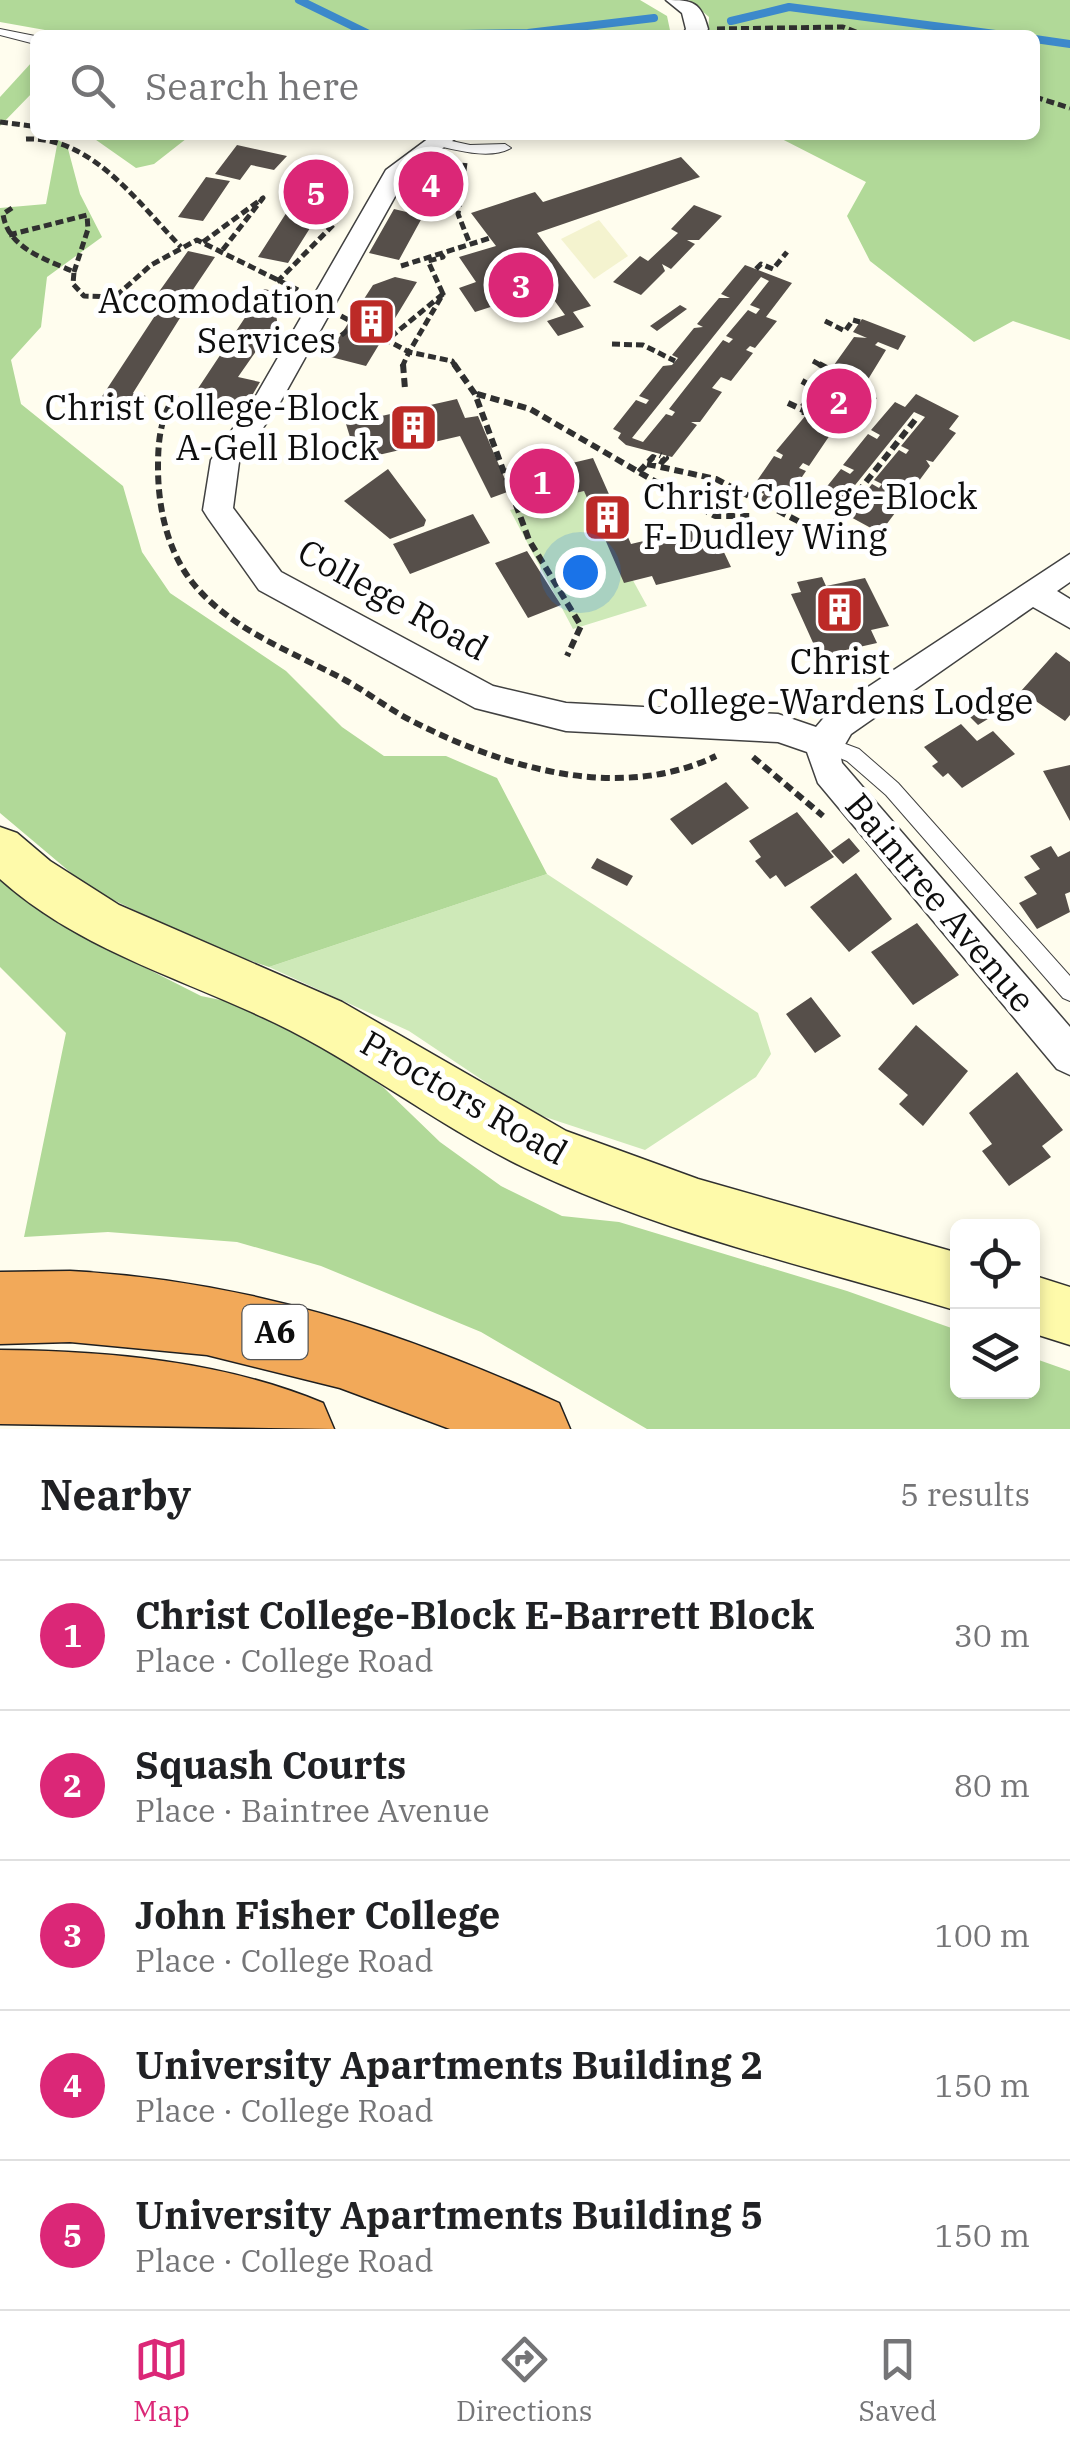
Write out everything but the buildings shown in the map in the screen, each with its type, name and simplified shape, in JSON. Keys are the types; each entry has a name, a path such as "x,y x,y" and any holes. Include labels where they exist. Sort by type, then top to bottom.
{"highway":[{"name":"A6","path":"0,1308 115,1309 258,1328 398,1368 533,1429"},
{"path":"0,1388 109,1391 183,1402 297,1429"}],"street":[{"path":"678,0 692,10 695,30"},
{"name":"College Road","path":"440,140 398,170 267,401 225,460 218,510 270,581 486,698 566,717 778,728 824,744"},
{"path":"824,744 838,724 1070,566"},
{"path":"1034,592 1070,615"},
{"name":"Baintree Avenue","path":"824,744 830,773 1070,1056"},
{"name":"Proctors Road","path":"0,849 98,923 357,1036 545,1149 625,1183 950,1280"},
{"path":"1040,1307 1070,1316"}],"lane":[{"path":"0,32 30,39"},
{"path":"448,140 470,149 505,148"},
{"name":"Baintree Avenue","path":"824,744 854,755 892,789 1070,991"}],"path":[{"path":"755,30 844,27 852,30"},
{"path":"1040,99 1070,108"},
{"path":"0,122 30,126"},
{"path":"26,139 30,139"},
{"path":"58,140 118,183 181,247"},
{"path":"465,162 468,173 455,206 457,222 470,244"},
{"path":"453,184 460,170"},
{"path":"8,235 87,215 88,228 74,272 76,292 99,299 116,297 150,265 181,247 202,242 263,198 221,252"},
{"path":"12,208 3,214 2,225 8,235 74,272"},
{"path":"402,266 490,238"},
{"path":"202,242 289,288"},
{"path":"756,269 762,264 772,269 787,252"},
{"path":"440,253 443,257 428,261 444,294"},
{"path":"387,340 444,294"},
{"path":"406,389 401,369 444,294"},
{"path":"346,320 409,352 452,361 475,394 528,540 580,626 568,656"},
{"path":"825,321 845,331 854,320 860,322"},
{"path":"330,345 354,325"},
{"path":"612,344 643,345 675,361"},
{"path":"814,361 848,380"},
{"path":"802,381 814,388"},
{"path":"475,394 530,409 715,516 751,516"},
{"path":"788,403 805,411 804,418"},
{"path":"647,464 657,470 718,479 809,528 832,526 915,420"},
{"path":"639,472 653,457 662,462 666,458 660,455"},
{"path":"771,499 783,505 778,512"}],"green space":[{"path":"0,0 640,0 667,16 670,30 45,30 0,22"},
{"path":"689,0 1070,0 1070,340 1013,321 974,342 870,261 847,216 866,182 784,140 1040,140 1040,30 708,30 709,17"},
{"path":"30,64 30,95 0,126 0,97"},
{"path":"58,140 67,145 80,194 102,237 47,277 41,327 11,360 21,404 123,486 142,552 170,593 286,671 342,727 384,756 446,756 497,778 547,874 269,967 210,947 89,888 0,813 0,208 46,204"},
{"path":"96,140 185,140 154,164 136,168"},
{"path":"599,220 628,256 594,279 561,239"},
{"path":"584,491 647,606 573,629 510,510"},
{"path":"547,874 758,1013 771,1054 756,1077 645,1150 530,1112 409,1031 269,967"},
{"path":"0,876 59,924 201,996 240,1004 310,1037 383,1087 440,1142 501,1186 562,1216 619,1222 847,1291 950,1328 950,1399 1040,1399 1040,1360 1070,1371 1070,1429 647,1429 481,1332 321,1266 237,1242 108,1232 24,1237 66,1033 0,967"}],"waterway":[{"path":"299,0 361,30"},
{"path":"731,21 789,7 965,30"},
{"path":"553,30 654,18"},
{"path":"1040,40 1070,44"}],"place":[{"name":"University Apartments Building 2","path":"431,184"},
{"name":"University Apartments Building 5","path":"316,192"},
{"name":"John Fisher College","path":"521,285"},
{"name":"Accomodation Services","path":"371,321"},
{"name":"Squash Courts","path":"839,401"},
{"name":"Christ College-Block A-Gell Block","path":"414,428"},
{"name":"Christ College-Block E-Barrett Block","path":"542,481"},
{"name":"Christ College-Block F-Dudley Wing","path":"608,517"},
{"name":"Christ College-Wardens Lodge","path":"840,610"}]}
